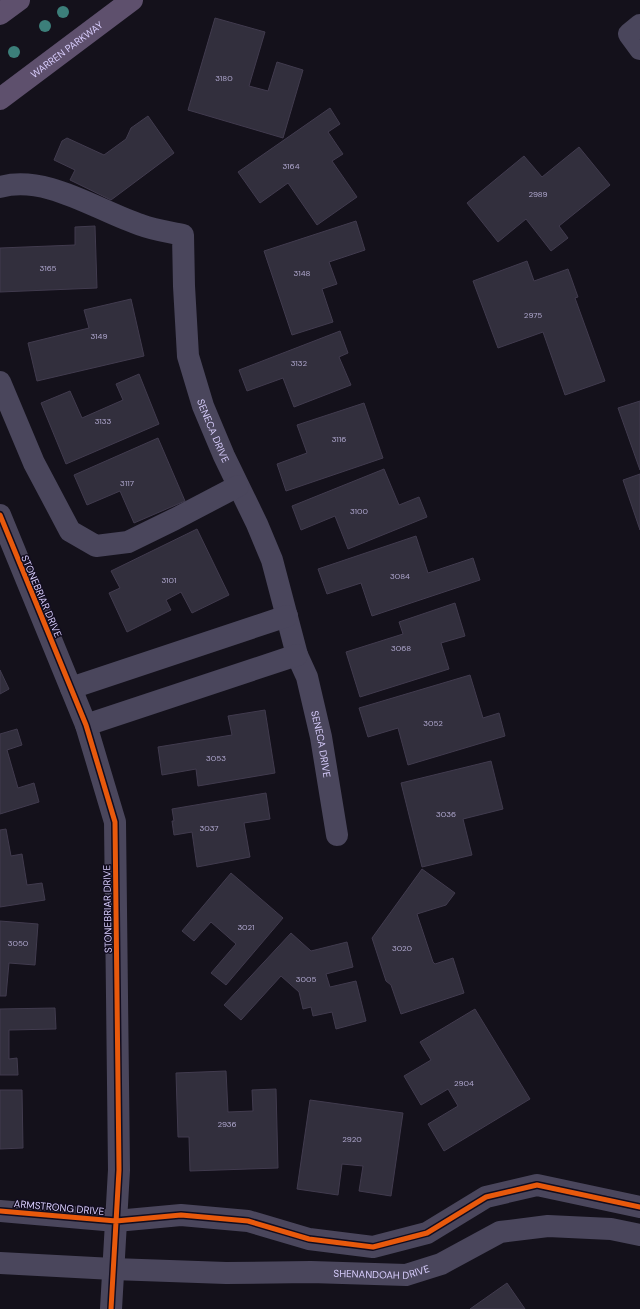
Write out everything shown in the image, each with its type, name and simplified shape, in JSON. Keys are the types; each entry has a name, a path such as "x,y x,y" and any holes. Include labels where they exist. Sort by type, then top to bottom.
{"main road":[{"path":"0,14 19,0"},
{"name":"WARREN PARKWAY","path":"0,99 132,0"}],"street":[{"path":"640,25 628,34 640,49"},
{"name":"SENECA DRIVE","path":"0,187 10,184 40,185 96,205 141,226 183,235 188,356 203,406 224,456 272,560 297,655 306,677 321,737 337,835"},
{"path":"0,382 34,463 70,531 96,546 128,542 238,486"},
{"name":"STONEBRIAR DRIVE","path":"2,522 86,725 115,822 119,1170 111,1309"},
{"path":"71,688 287,616"},
{"path":"86,725 297,655"},
{"path":"116,1221 181,1215 248,1221 309,1239 373,1247 426,1232 486,1197 537,1185 640,1207"},
{"name":"ARMSTRONG DRIVE","path":"0,1211 116,1221"},
{"name":"SHENANDOAH DRIVE","path":"113,1269 226,1273 311,1272 406,1275 441,1264 500,1232 548,1226 611,1229 640,1234"},
{"path":"0,1263 113,1269"}],"building":[{"path":"215,18 265,32 249,86 268,91 277,62 303,70 283,138 188,110"},
{"path":"330,108 340,124 328,132 343,154 332,161 357,197 317,225 288,183 260,203 238,172"},
{"path":"148,116 174,153 111,200 70,180 75,170 54,160 62,141 67,138 104,155 126,139 131,128"},
{"path":"579,147 610,185 559,226 568,238 551,251 526,219 498,242 467,203 524,156 542,177"},
{"path":"356,221 365,250 329,262 337,284 322,289 333,322 292,335 264,251"},
{"path":"95,226 97,288 0,292 0,248 75,245 75,227"},
{"path":"527,261 534,281 568,269 578,297 575,298 605,381 565,395 543,332 498,348 473,281"},
{"path":"131,299 144,356 37,381 28,343 89,328 84,310"},
{"path":"340,331 348,353 339,357 351,385 294,407 283,378 247,391 239,370"},
{"path":"139,374 159,424 66,464 41,403 70,391 82,418 123,400 116,384"},
{"path":"640,401 640,470 618,408"},
{"path":"364,403 383,458 286,491 277,464 307,453 297,425"},
{"path":"158,438 185,501 134,523 120,491 87,505 74,475"},
{"path":"384,469 399,505 419,497 427,517 348,549 335,516 301,530 292,506"},
{"path":"640,474 640,530 623,480"},
{"path":"197,529 229,595 192,613 181,592 166,600 171,610 127,632 109,593 120,588 111,571"},
{"path":"416,536 428,573 473,558 480,580 372,616 361,583 327,594 318,569"},
{"path":"455,603 465,636 441,643 449,669 360,697 346,652 403,634 399,622"},
{"path":"0,670 9,689 0,694"},
{"path":"470,675 483,718 499,713 505,736 408,765 398,728 368,737 359,708"},
{"path":"265,710 275,773 198,786 196,769 162,775 158,747 232,735 228,716"},
{"path":"17,729 22,745 7,750 18,788 34,783 39,802 0,814 0,734"},
{"path":"491,761 503,809 463,819 472,855 422,867 401,783"},
{"path":"266,793 270,819 244,823 250,857 197,867 192,832 174,835 172,809"},
{"path":"6,829 11,856 22,854 27,885 42,883 45,900 0,907 0,830"},
{"path":"422,869 455,893 446,905 417,914 433,962 435,964 453,958 464,993 401,1014 391,985 386,981 372,938"},
{"path":"231,873 283,918 226,985 211,973 236,944 211,922 194,941 182,931"},
{"path":"0,921 38,924 35,965 9,963 6,996 0,996"},
{"path":"291,933 311,951 347,942 353,967 326,974 330,987 356,981 366,1021 336,1029 332,1012 313,1016 311,1007 303,1009 299,992 281,976 241,1020 224,1005"},
{"path":"55,1008 56,1029 9,1030 9,1059 17,1058 18,1075 0,1075 0,1009"},
{"path":"475,1009 530,1099 444,1151 428,1124 458,1106 448,1089 421,1105 404,1076 431,1060 420,1042"},
{"path":"226,1071 228,1112 253,1111 252,1090 276,1089 278,1168 190,1171 189,1137 178,1137 176,1073"},
{"path":"0,1090 22,1090 23,1148 0,1149"},
{"path":"310,1100 403,1113 391,1196 359,1191 363,1166 342,1164 338,1195 297,1189"},
{"path":"507,1283 525,1309 470,1309"}],"cycle path":[{"path":"0,515 86,725 115,822 119,1170 111,1309"},
{"path":"0,1211 116,1221 181,1215 248,1221 309,1239 373,1247 427,1233 486,1197 537,1185 640,1207"}]}
